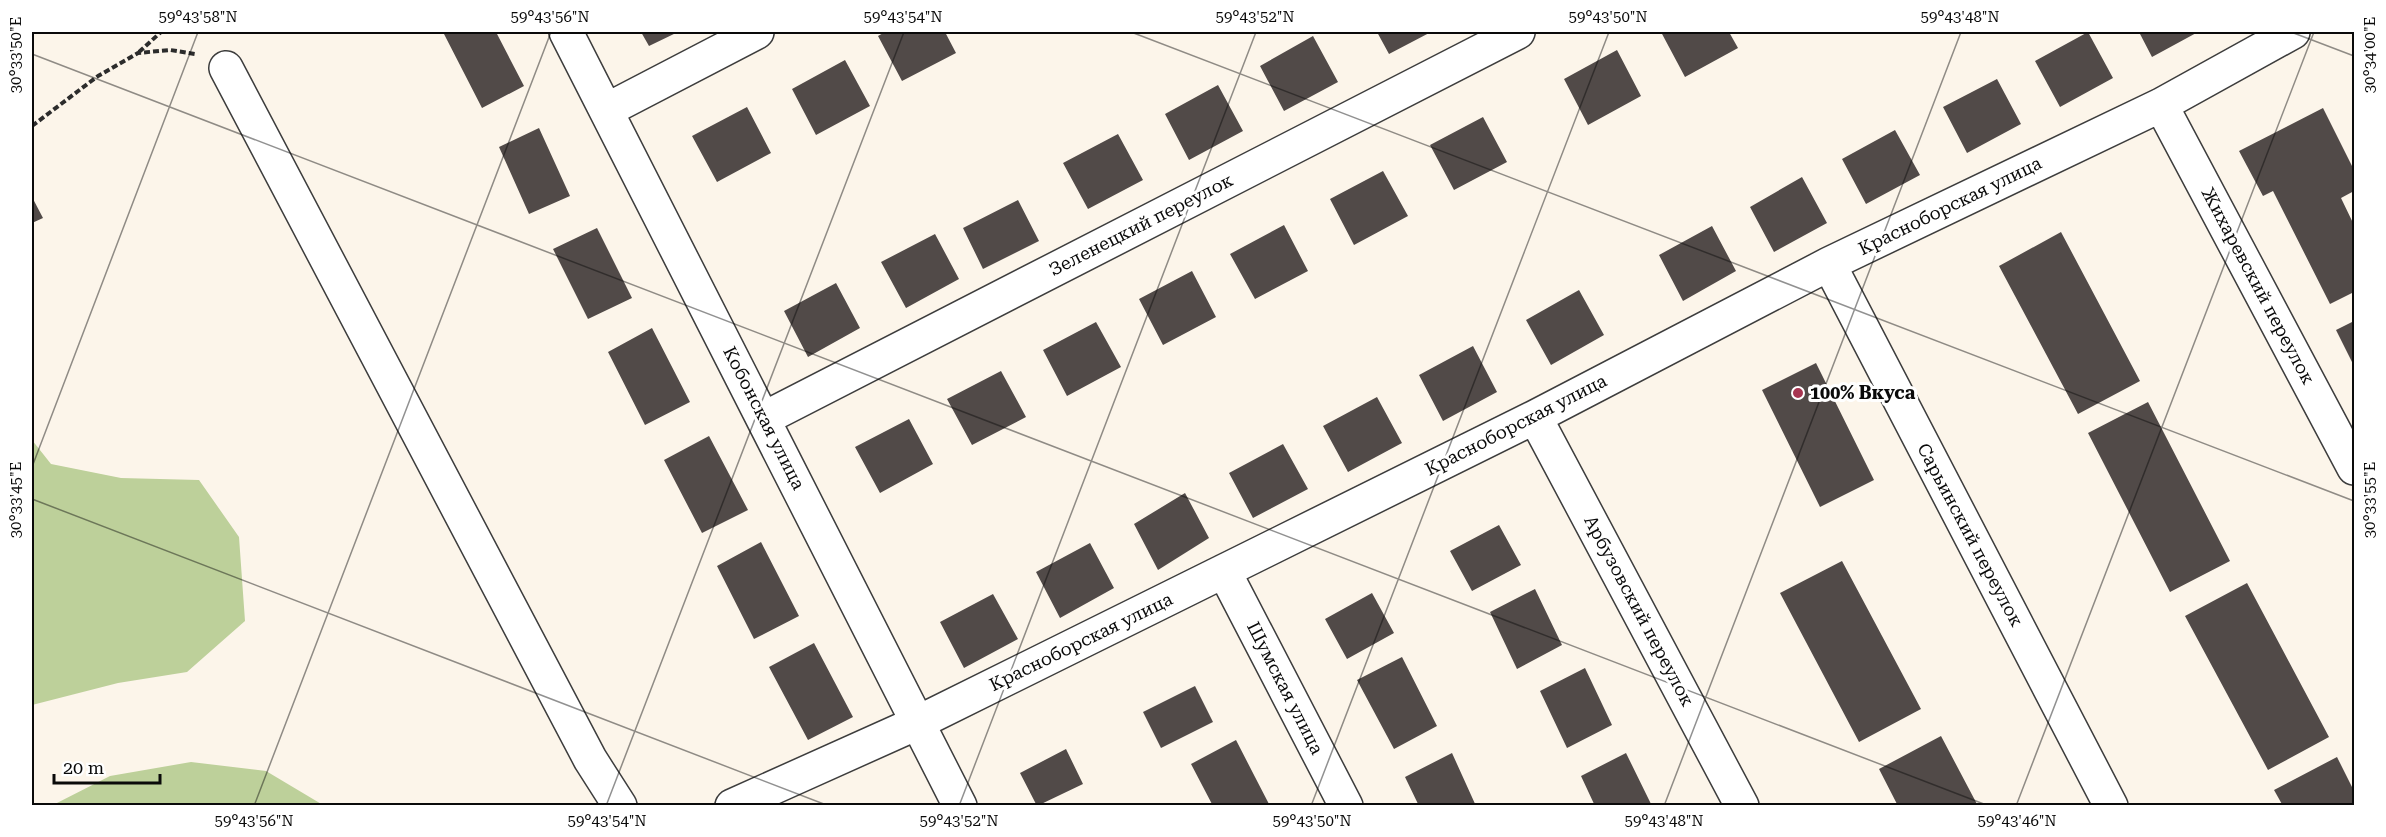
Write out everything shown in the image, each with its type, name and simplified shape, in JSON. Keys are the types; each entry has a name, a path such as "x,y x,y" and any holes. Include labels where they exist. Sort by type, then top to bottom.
{"street":[{"name":"Кобонская улица","path":"566,32 765,418 960,806"},
{"path":"607,110 758,32"},
{"name":"Зеленецкий переулок","path":"765,418 1518,32"},
{"name":"Красноборская улица","path":"732,806 917,723 1535,417 1829,264 2161,105 2293,32"},
{"path":"226,68 590,759 620,806"},
{"name":"Жихаревский переулок","path":"2161,105 2355,468"},
{"name":"Сарьинский переулок","path":"1829,264 2112,806"},
{"name":"Арбузовский переулок","path":"1535,417 1742,806"},
{"name":"Шумская улица","path":"1224,571 1346,806"}],"path":[{"path":"32,126 98,76 138,53 161,32"},
{"path":"138,53 170,50 198,55 226,68"}],"green space":[{"path":"32,440 51,464 121,478 199,480 239,537 245,621 187,672 118,683 32,705"},
{"path":"191,762 266,771 323,805 53,805 110,776"}],"building":[{"path":"448,32 496,32 524,86 482,108 444,34"},
{"path":"641,32 678,32 649,46"},
{"path":"885,32 945,32 956,53 902,81 878,36"},
{"path":"1377,32 1431,32 1389,54"},
{"path":"1661,32 1729,32 1738,48 1685,77"},
{"path":"2088,32 2113,78 2060,107 2035,61"},
{"path":"2139,32 2198,32 2152,57"},
{"path":"1313,36 1338,82 1284,111 1260,66"},
{"path":"1617,50 1641,96 1588,125 1564,79"},
{"path":"845,60 870,106 816,135 792,89"},
{"path":"1997,79 2021,124 1967,153 1943,107"},
{"path":"1218,85 1243,131 1189,160 1165,114"},
{"path":"747,107 771,153 717,182 692,136"},
{"path":"2323,108 2354,170 2354,191 2341,198 2354,225 2354,292 2330,304 2273,191 2263,196 2239,151"},
{"path":"1483,117 1507,162 1454,190 1430,145"},
{"path":"539,128 570,196 529,214 499,147"},
{"path":"1895,130 1920,175 1866,204 1842,159"},
{"path":"1118,134 1143,180 1088,209 1063,163"},
{"path":"1383,171 1408,216 1354,245 1330,199"},
{"path":"1802,177 1827,223 1774,252 1750,207"},
{"path":"32,197 43,218 32,223"},
{"path":"1018,200 1039,241 983,269 963,228"},
{"path":"1284,225 1308,271 1255,299 1230,254"},
{"path":"1712,226 1736,271 1683,301 1659,255"},
{"path":"597,228 632,298 588,319 553,249"},
{"path":"2061,232 2140,381 2078,414 1999,266"},
{"path":"935,234 959,279 906,308 881,262"},
{"path":"1192,271 1216,317 1163,345 1139,299"},
{"path":"836,283 860,328 808,357 784,311"},
{"path":"1579,290 1604,335 1551,365 1526,320"},
{"path":"2354,321 2354,366 2336,330"},
{"path":"1096,322 1121,367 1067,396 1043,350"},
{"path":"652,328 690,402 645,425 608,352"},
{"path":"1473,346 1497,392 1443,421 1419,375"},
{"path":"1816,363 1874,480 1820,507 1762,390"},
{"path":"1001,371 1026,417 972,445 947,399"},
{"path":"1377,397 1402,443 1348,472 1323,426"},
{"path":"2148,402 2230,561 2170,592 2088,433"},
{"path":"909,419 933,464 880,493 855,447"},
{"path":"709,436 748,510 702,533 664,460"},
{"path":"1283,444 1308,489 1253,518 1229,473"},
{"path":"1185,493 1209,538 1158,570 1134,524"},
{"path":"1499,525 1521,565 1472,591 1450,551"},
{"path":"761,542 799,616 754,639 717,566"},
{"path":"1090,543 1114,588 1060,618 1036,572"},
{"path":"1842,561 1921,709 1859,742 1780,593"},
{"path":"2247,583 2329,737 2268,770 2185,616"},
{"path":"1535,589 1562,645 1517,669 1490,612"},
{"path":"1372,593 1394,633 1347,659 1325,619"},
{"path":"993,594 1018,639 964,668 940,622"},
{"path":"814,643 853,717 808,740 769,667"},
{"path":"1402,657 1437,726 1394,749 1357,680"},
{"path":"1585,668 1612,725 1567,748 1540,691"},
{"path":"1195,686 1213,722 1161,748 1143,712"},
{"path":"1941,736 1978,806 1898,806 1879,769"},
{"path":"1236,740 1270,806 1213,806 1191,764"},
{"path":"1066,749 1083,784 1037,806 1020,773"},
{"path":"1452,753 1476,806 1419,806 1405,777"},
{"path":"1626,753 1652,806 1595,806 1581,776"},
{"path":"2337,757 2354,791 2354,806 2283,806 2274,790"}],"place":[{"name":"100% Вкуса","path":"1798,393"}]}
